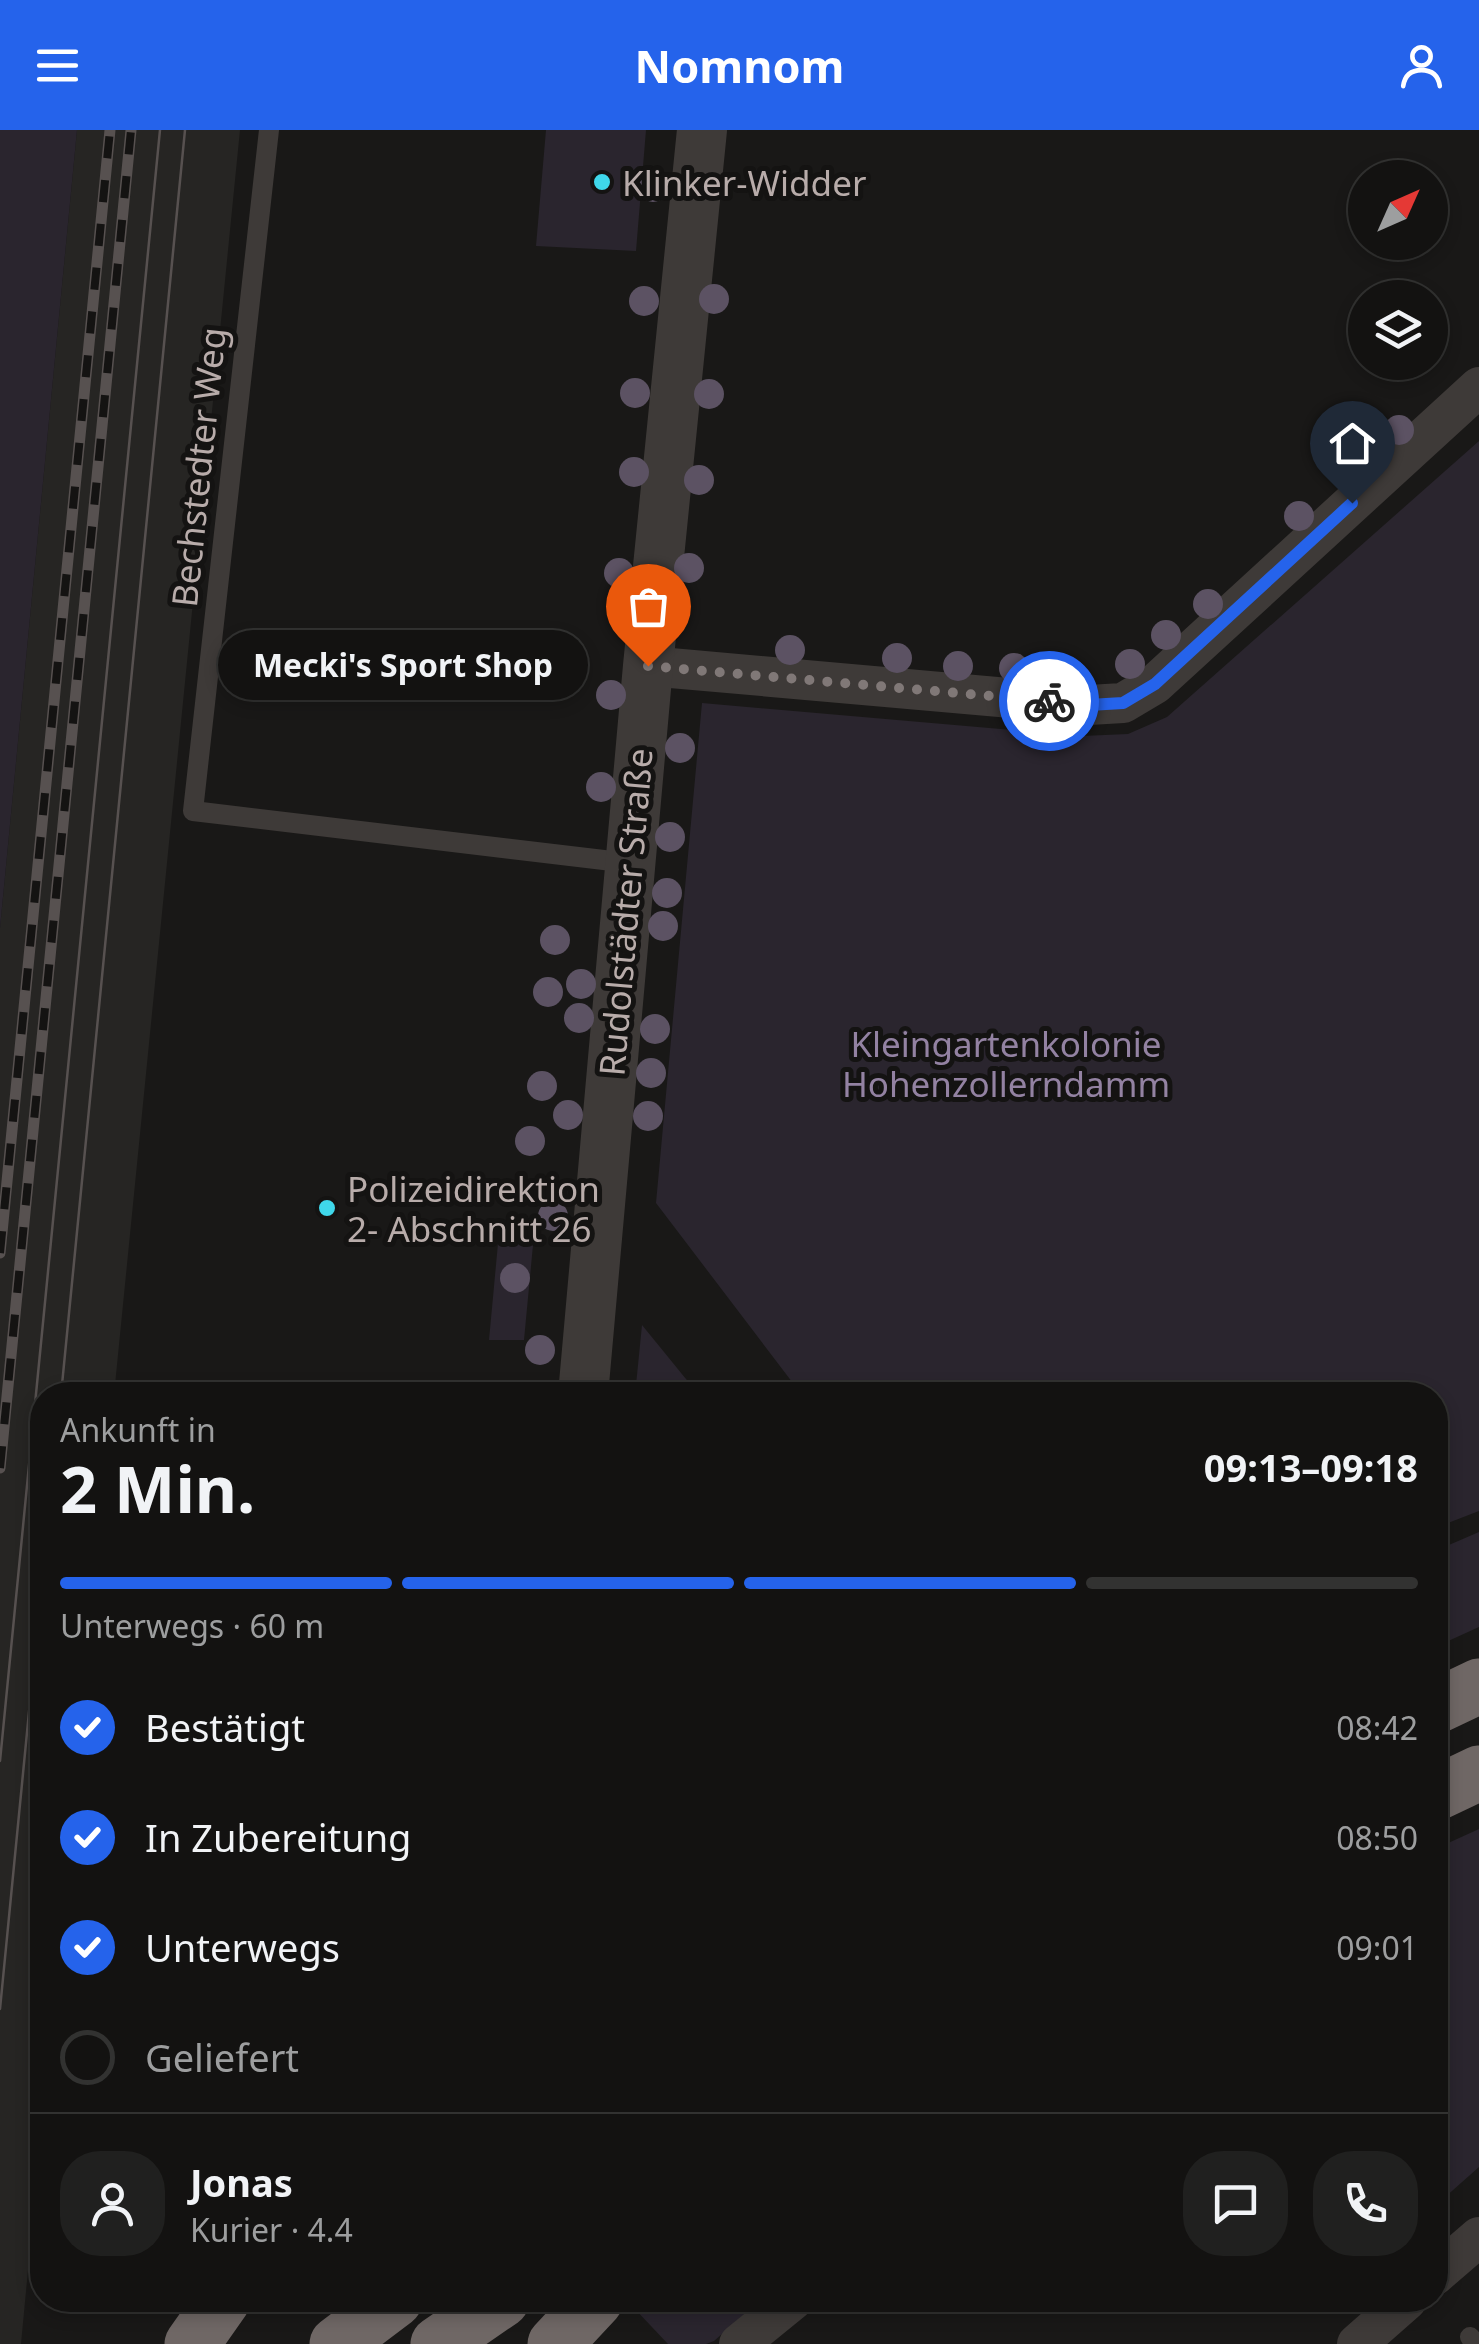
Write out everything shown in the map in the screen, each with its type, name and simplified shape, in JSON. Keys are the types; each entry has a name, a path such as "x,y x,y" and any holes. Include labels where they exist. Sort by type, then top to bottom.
{"highway":[{"path":"1448,1700 1479,1686"},
{"path":"1448,1788 1479,1773"},
{"path":"192,2344 215,2312"},
{"path":"337,2344 379,2312"},
{"path":"438,2344 483,2312"}],"street":[{"name":"Rudolstädter Straße","path":"584,1382 648,666 702,130"},
{"path":"648,666 1089,705 1123,703 1155,684 1479,387"},
{"path":"1448,2264 1479,2237"},
{"path":"494,2344 498,2312"},
{"path":"739,2344 778,2312"},
{"path":"1357,2344 1393,2312"}],"lane":[{"name":"Bechstedter Weg","path":"269,130 194,810 631,864"}],"shaded area":[{"path":"77,130 240,130 115,1382 30,1382 30,2249 21,2344 0,2344 0,928"}],"green space":[{"path":"0,130 77,130 0,928"},
{"path":"546,130 646,130 636,251 536,246"},
{"name":"Kleingartenkolonie Hohenzollerndamm","path":"1479,441 1479,1511 1448,1523 1448,1382 792,1382 656,1203 702,703 1082,736 1128,734 1167,717"},
{"path":"500,1222 535,1224 524,1340 489,1340"},
{"path":"642,1325 688,1382 636,1382"},
{"path":"1479,1532 1479,1627 1448,1641 1448,1545"},
{"path":"1479,1829 1479,2167 1448,2194 1448,1843"},
{"path":"638,2312 747,2312 714,2341 668,2344"}],"tram line":[{"path":"37,1382 160,130"},
{"path":"62,1382 185,130"},
{"path":"0,1761 30,1455"},
{"path":"0,2009 30,1702"}],"railway":[{"path":"0,1253 110,130"},
{"path":"0,1468 131,130"}],"way so far":[{"path":"648,666 1049,701"}],"place":[{"name":"Klinker-Widder","path":"602,182"},
{"name":"Mecki's Sport Shop","path":"648,666"},
{"name":"Polizeidirektion 2- Abschnitt 26","path":"327,1208"}],"route":[{"path":"1049,701 1123,703 1155,684 1352,503"}]}
